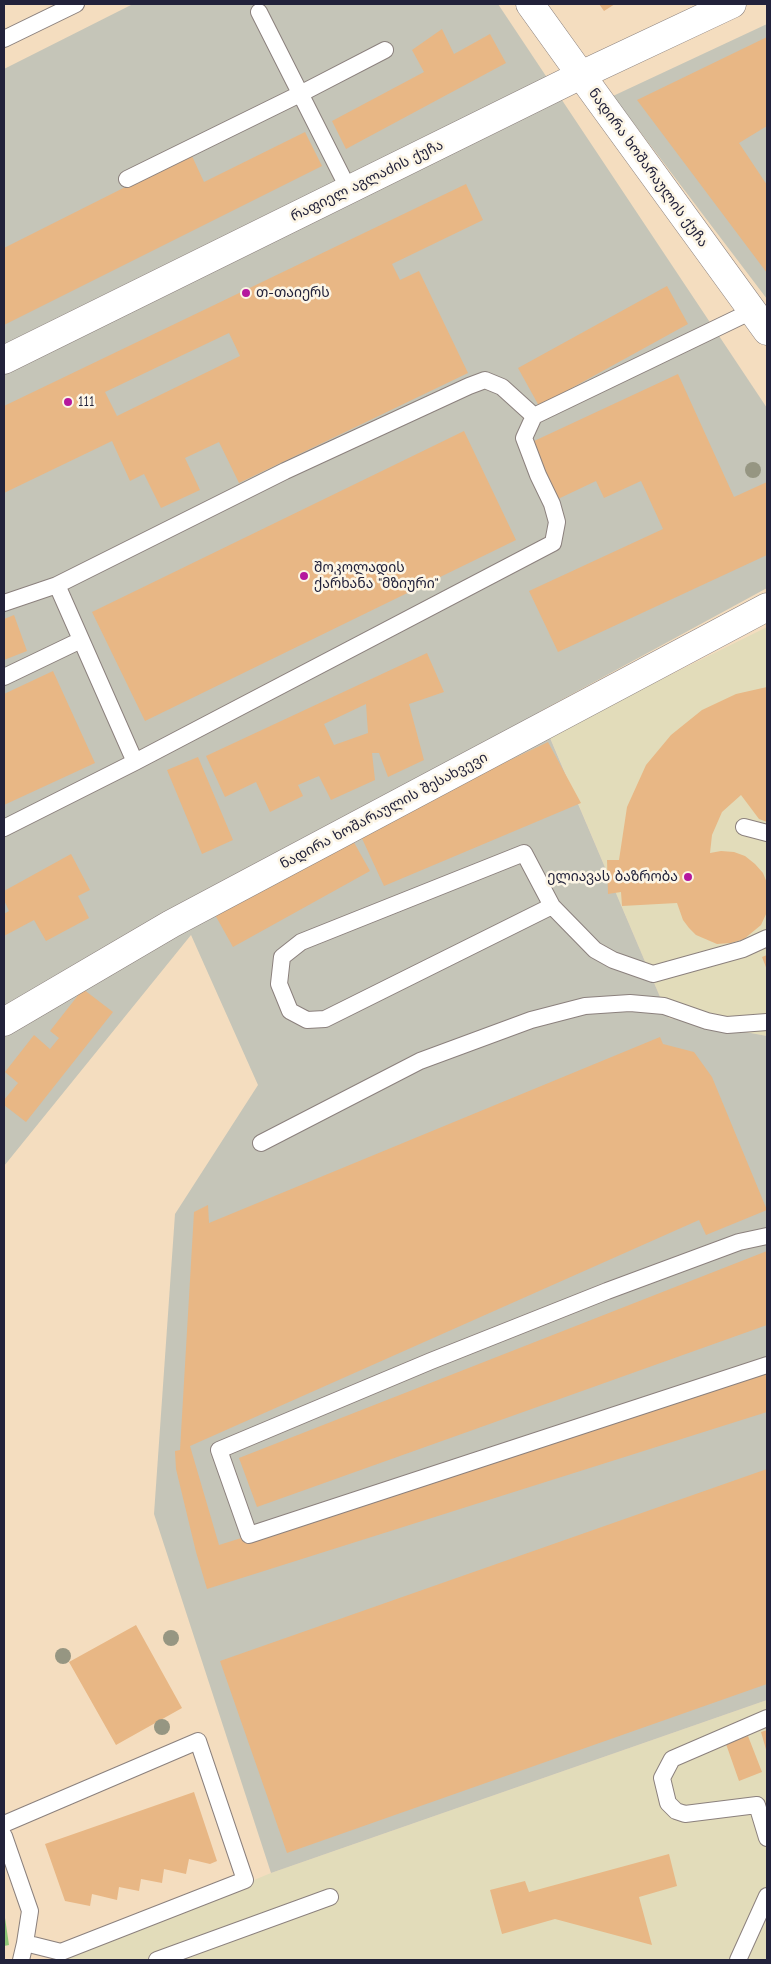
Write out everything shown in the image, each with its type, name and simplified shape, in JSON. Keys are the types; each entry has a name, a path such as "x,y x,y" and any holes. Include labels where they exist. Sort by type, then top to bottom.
{"street":[{"name":"ნადირა ხოშარაულის ქუჩა","path":"530,4 760,321"},
{"name":"რაფიელ აგლაძის ქუჩა","path":"4,360 581,75 732,4"},
{"name":"ნადირა ხოშარაულის შესახვევი","path":"4,1022 171,924 767,607"}],"lane":[{"path":"4,39 76,4"},
{"path":"259,12 349,190"},
{"path":"127,179 385,50"},
{"path":"4,828 134,762 553,542 557,522 524,438 534,416 760,321"},
{"path":"4,603 57,585 285,471 485,380 502,387 534,416"},
{"path":"57,585 134,762"},
{"path":"4,677 81,640"},
{"path":"744,827 767,834"},
{"path":"552,906 325,1019 307,1020 290,1011 279,984 282,957 302,942 524,854 552,906 595,950 613,960 654,974 743,949 767,938"},
{"path":"261,1143 420,1061 531,1020 585,1006 630,1003 664,1006 707,1021 727,1025 767,1022"},
{"path":"767,1236 739,1242 607,1291 431,1361 218,1450 249,1535 767,1365"},
{"path":"767,1718 672,1759 662,1778 668,1803 676,1811 685,1814 762,1804 767,1838"},
{"path":"4,1824 198,1741 245,1880 61,1952 25,1943"},
{"path":"4,1836 7,1854 30,1911 21,1960"},
{"path":"738,1960 767,1896"},
{"path":"157,1960 330,1897"}],"shaded area":[{"path":"133,4 498,4 767,408 767,588 539,712 669,1018 767,1036 767,1700 271,1873 154,1514 175,1214 258,1085 191,935 4,1166 4,69"},
{"path":"767,24 767,299 613,96"},
{"name":"ელიავას ბაზრობა","path":"767,627 767,1036 669,1018 549,735"},
{"path":"767,1700 767,1960 60,1960 271,1873"}],"green space":[{"path":"4,1911 9,1945 4,1946"}],"building":[{"path":"599,4 615,4 604,11"},
{"path":"442,29 454,54 490,34 506,63 346,149 332,121 424,72 412,50"},
{"path":"767,37 767,126 739,143 767,185 767,273 637,100"},
{"path":"305,132 322,166 4,325 4,248 191,154 204,182"},
{"path":"466,184 483,220 392,264 400,280 419,271 468,373 239,483 219,442 185,458 200,490 161,508 144,474 130,481 112,441 4,493 4,406","holes":["229,333 240,356 117,416 105,392"]},
{"path":"667,286 688,324 539,406 518,368"},
{"path":"678,374 734,497 767,482 767,555 558,652 529,591 663,529 641,481 604,498 596,481 558,499 532,442"},
{"name":"შოკოლადის ქარხანა \"მზიური\"","path":"464,431 516,540 145,721 92,612"},
{"path":"14,615 27,651 4,660 4,619"},
{"path":"427,653 444,692 409,704 424,760 388,777 379,753 372,753 375,780 331,800 319,776 298,785 303,796 270,812 256,782 225,797 206,756","holes":["366,704 368,733 334,745 324,724"]},
{"path":"53,671 95,763 4,805 4,694"},
{"path":"767,687 767,822 759,819 741,795 722,812 712,835 710,853 721,851 734,852 745,856 763,873 767,883 767,912 761,925 744,939 731,943 717,944 696,935 689,928 683,920 677,903 622,906 621,892 608,894 607,860 619,860 627,807 646,765 671,735 702,710 736,694"},
{"path":"548,742 581,803 384,886 359,832"},
{"path":"198,757 233,840 202,854 167,770"},
{"path":"351,837 370,871 233,947 214,913"},
{"path":"71,854 90,890 78,896 89,918 46,941 34,920 4,936 4,914 9,911 4,900 4,891"},
{"path":"767,955 767,970 762,957"},
{"path":"83,989 113,1012 26,1122 4,1105 4,1100 18,1083 5,1072 34,1035 50,1049 59,1038 50,1031"},
{"path":"660,1037 663,1044 694,1052 712,1077 767,1210 706,1235 699,1220 190,1446 219,1545 767,1373 767,1412 207,1589 176,1469 175,1451 180,1450 194,1212 208,1205 209,1223"},
{"path":"767,1251 767,1325 257,1507 239,1458"},
{"path":"767,1469 767,1684 287,1853 220,1661"},
{"path":"136,1625 182,1708 116,1745 69,1662"},
{"path":"767,1730 767,1753 761,1732"},
{"path":"748,1736 762,1772 739,1781 726,1744"},
{"path":"194,1792 217,1861 210,1864 189,1859 186,1874 164,1869 162,1883 141,1879 139,1891 119,1887 117,1900 92,1894 90,1906 65,1901 45,1844"},
{"path":"669,1854 677,1886 639,1897 652,1945 555,1919 502,1934 490,1890 525,1881 529,1892"}],"place":[{"name":"თ-თაიერს","path":"246,293"},
{"name":"111","path":"68,402"},
{"name":"შოკოლადის ქარხანა \"მზიური\"","path":"304,576"},
{"name":"ელიავას ბაზრობა","path":"688,877"}]}
